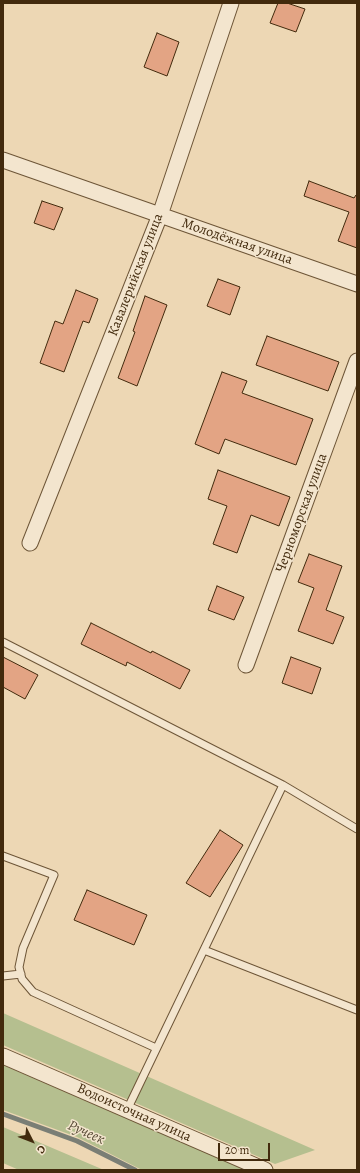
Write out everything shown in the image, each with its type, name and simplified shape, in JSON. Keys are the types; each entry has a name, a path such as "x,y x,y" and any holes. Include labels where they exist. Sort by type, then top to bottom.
{"street":[{"name":"Кавалерийская улица","path":"30,544 160,215 231,3"},
{"name":"Молодёжная улица","path":"3,160 357,284"},
{"name":"Черноморская улица","path":"246,665 357,361"},
{"name":"Водоисточная улица","path":"3,1056 265,1170"}],"lane":[{"path":"3,642 283,785 357,829"},
{"path":"127,1110 283,785"},
{"path":"3,856 54,875 23,948 19,967 22,979 33,992 156,1048"},
{"path":"204,950 357,1010"},
{"path":"3,976 21,974"}],"green space":[{"path":"3,1013 315,1150 275,1164 3,1045"},
{"path":"3,1065 246,1170 142,1170 77,1137 3,1110"},
{"path":"3,1127 104,1170 19,1170 3,1163"}],"building":[{"path":"278,3 287,3 305,9 296,32 270,23"},
{"path":"157,33 179,42 167,76 144,67"},
{"path":"309,181 354,198 357,195 357,248 338,241 349,212 304,196"},
{"path":"42,201 63,208 54,230 34,223"},
{"path":"218,279 240,287 230,315 207,306"},
{"path":"76,290 98,299 89,323 83,321 64,372 40,363 55,321 63,324"},
{"path":"145,296 167,305 137,386 118,378 135,332 133,331"},
{"path":"267,336 339,362 328,391 256,365"},
{"path":"222,372 247,381 242,393 313,419 296,465 225,439 219,454 195,444"},
{"path":"218,470 290,497 279,526 251,515 237,553 213,544 227,506 208,499"},
{"path":"309,554 342,566 326,610 344,617 333,644 298,631 314,588 298,582"},
{"path":"217,586 244,597 234,620 208,610"},
{"path":"91,623 151,653 152,651 190,670 180,689 127,662 126,666 81,644"},
{"path":"3,657 38,675 25,699 3,687"},
{"path":"291,657 321,668 312,694 282,683"},
{"path":"220,830 243,845 210,897 186,883"},
{"path":"87,890 147,915 134,945 74,920"}],"waterway":[{"name":"Ручеек","path":"3,1114 77,1141 135,1170"}]}
